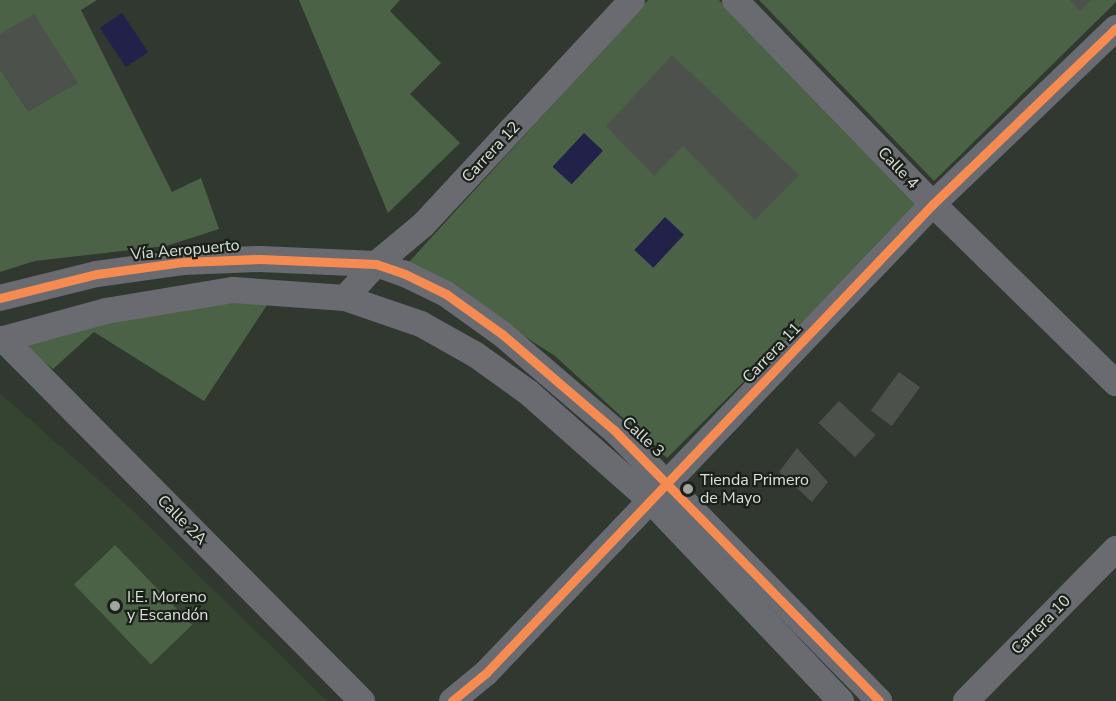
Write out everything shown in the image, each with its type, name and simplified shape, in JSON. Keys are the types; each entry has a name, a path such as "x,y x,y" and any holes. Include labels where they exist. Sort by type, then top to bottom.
{"street":[{"name":"Carrera 12","path":"345,298 376,264 423,225 632,0"},
{"name":"Calle 4","path":"735,0 933,204 1116,383"},
{"name":"Carrera 11","path":"452,701 486,673 933,204 1116,28"},
{"name":"Vía Aeropuerto","path":"0,298 97,274 184,262 260,259 376,264"},
{"name":"Calle 3","path":"376,264 446,294 502,334 669,483 879,701"},
{"path":"1,340 106,311 233,290 345,298 421,324 476,355 529,393 651,501 841,701"},
{"name":"Calle 2A","path":"1,340 362,701"},
{"name":"Carrera 10","path":"966,701 1116,549"},
{"path":"783,639 800,619"}],"shaded area":[{"path":"0,0 97,0 81,10 172,192 201,178 219,229 166,246 35,261 0,272 0,69 28,111 77,83 0,34"},
{"path":"299,0 400,0 390,11 441,63 410,94 460,143 388,213"},
{"path":"648,0 719,0 922,204 667,458 555,356 409,262"},
{"path":"759,0 1116,0 1116,2 934,181"},
{"path":"122,13 148,52 126,67 100,28"},
{"path":"584,133 603,151 572,184 553,167"},
{"path":"665,217 684,235 653,268 634,250"},
{"path":"234,297 269,302 204,401 94,332 53,369 27,349 31,339"},
{"name":"I.E. Moreno y Escandón","path":"0,393 129,507 327,701 0,701"},
{"path":"115,545 192,625 151,664 74,585"}],"building":[{"path":"1070,0 1091,0 1080,11"},
{"path":"34,14 78,83 28,111 0,69 0,34"},
{"path":"672,55 799,175 755,220 683,146 654,176 606,126"},
{"path":"899,372 920,387 892,426 871,411"},
{"path":"839,401 876,435 855,457 819,423"},
{"path":"797,448 828,482 812,502 779,472"}],"cycle path":[{"path":"452,701 486,673 933,204 1116,28"},
{"path":"0,298 97,274 184,262 260,259 376,264 405,274 446,294 502,334 614,430 879,701"}],"place":[{"name":"Tienda Primero de Mayo","path":"688,489"},
{"name":"I.E. Moreno y Escandón","path":"115,606"}]}
